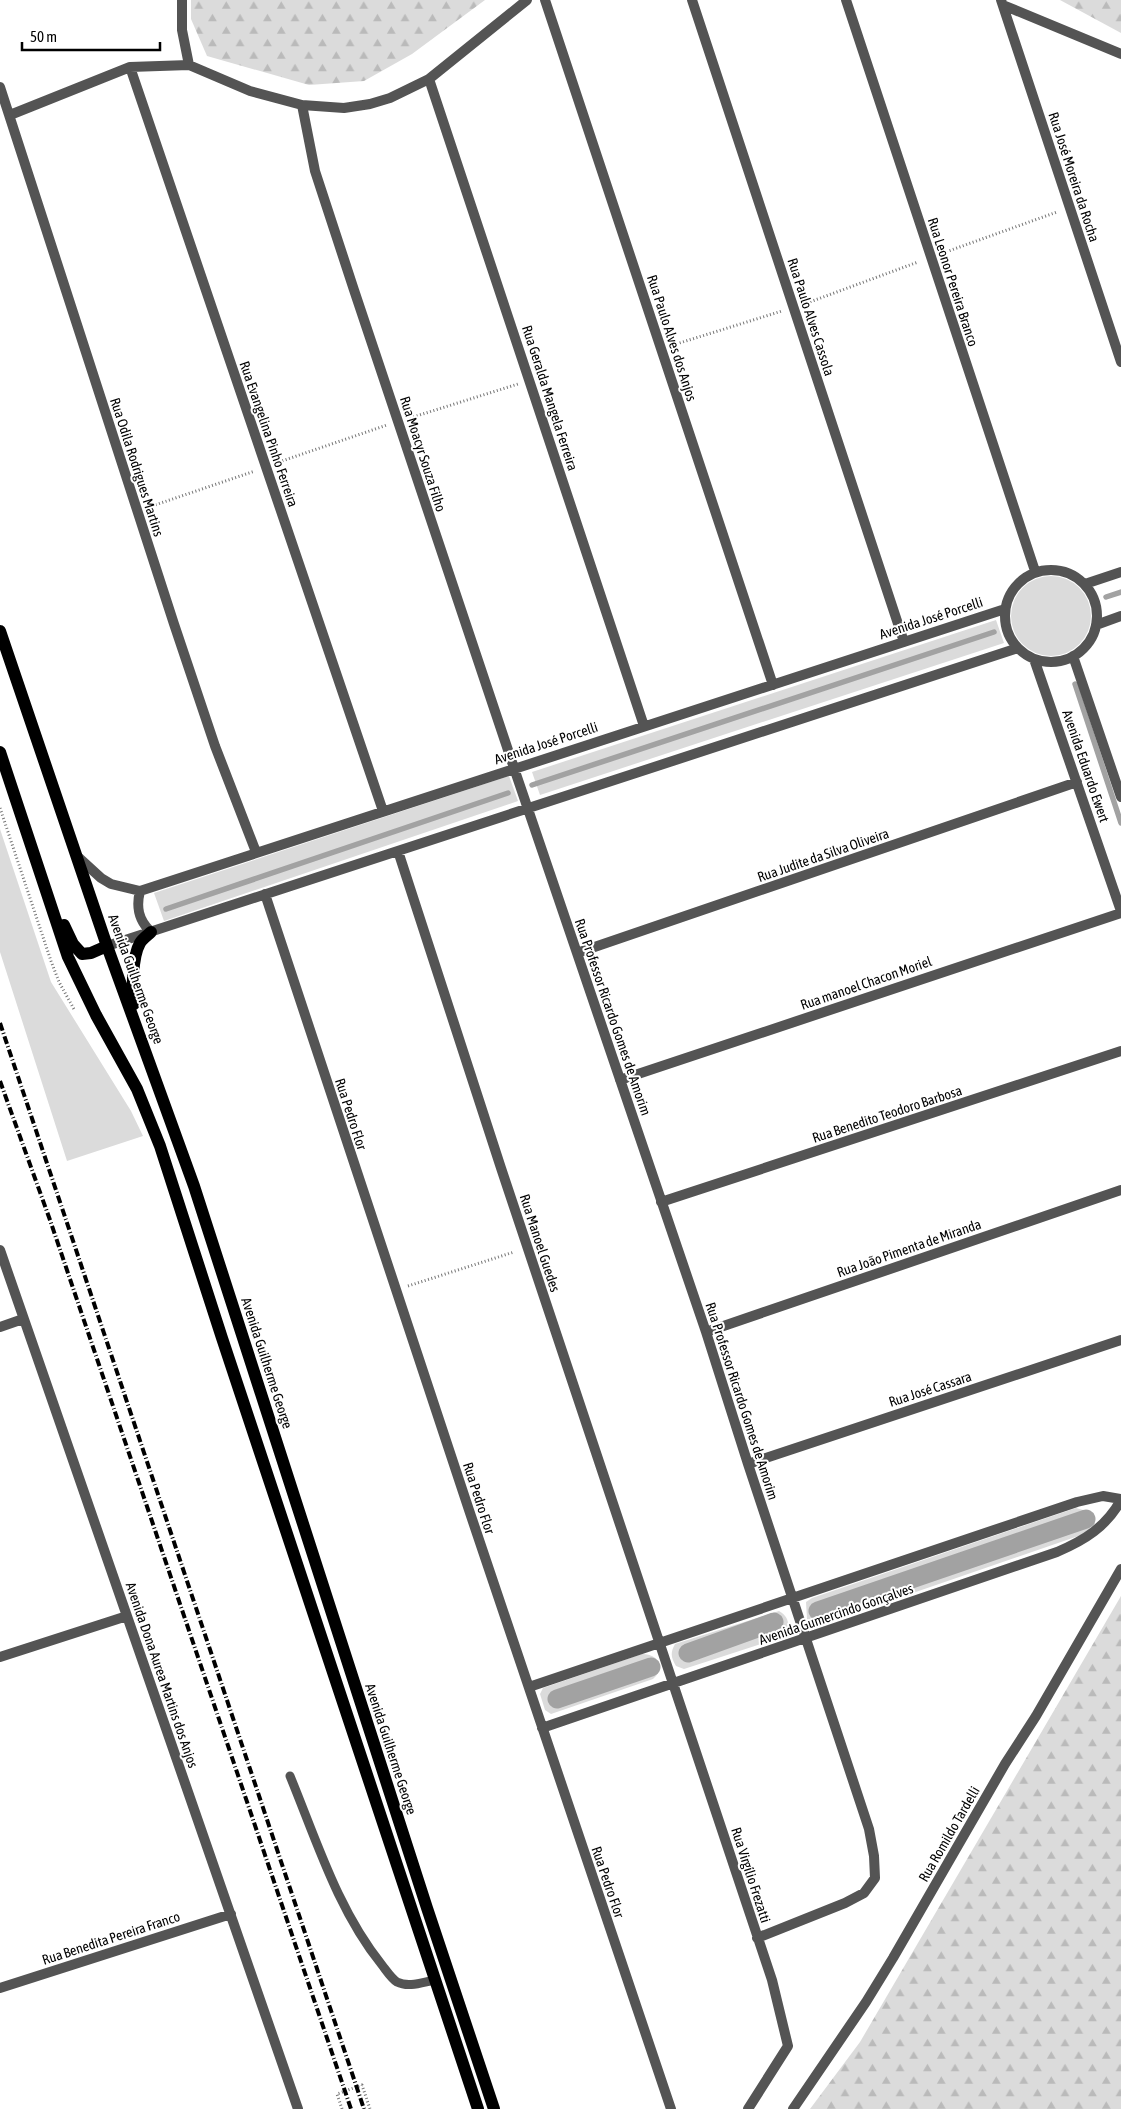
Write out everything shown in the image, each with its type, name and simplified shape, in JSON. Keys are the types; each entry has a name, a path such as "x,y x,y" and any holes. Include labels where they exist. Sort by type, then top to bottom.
{"main road":[{"name":"Avenida Guilherme George","path":"0,631 107,946 194,1186 427,1908 494,2109"},
{"path":"0,752 68,957 96,1015 137,1089 160,1146 478,2109"},
{"path":"39,871 75,947 82,954 86,954 107,946"},
{"path":"135,1019 132,990 136,956 140,943 151,932"}],"street":[{"path":"182,0 182,30 188,65"},
{"path":"10,115 130,67 188,65 250,91 302,105 344,108 370,104 390,98 429,79 527,0"},
{"name":"Rua Paulo Alves dos Anjos","path":"545,0 773,684"},
{"name":"Rua Paulo Alves Cassola","path":"692,0 904,642"},
{"name":"Rua Leonor Pereira Branco","path":"846,0 1035,571"},
{"path":"1002,3 1121,54"},
{"name":"Rua José Moreira da Rocha","path":"1002,3 1121,362"},
{"name":"Rua Evangelina Pinho Ferreira","path":"130,67 382,811"},
{"name":"Rua Geralda Mangela Ferreira","path":"429,79 644,726"},
{"name":"Rua Odila Rodrigues Martins","path":"0,87 215,746 256,852"},
{"name":"Rua Moacyr Souza Filho","path":"302,105 315,171 527,808"},
{"path":"1052,569 1068,572 1085,584 1095,602 1096,625 1092,638 1084,648 1073,656 1060,661 1047,662 1034,659 1018,648 1011,640 1005,625 1004,609 1009,594 1016,584 1035,571 1052,569"},
{"path":"1085,584 1121,572"},
{"name":"Avenida José Porcelli","path":"140,891 1004,609"},
{"path":"1096,625 1121,616"},
{"path":"107,946 1018,648"},
{"name":"Avenida Eduardo Ewert","path":"1073,656 1121,797"},
{"name":"Avenida Eduardo Ewert","path":"1034,659 1121,912"},
{"name":"Rua Judite da Silva Oliveira","path":"577,953 1077,782"},
{"name":"Rua Professor Ricardo Gomes de Amorim","path":"527,808 706,1332 869,1829 874,1856 875,1878 864,1893 845,1903 757,1938"},
{"name":"Rua Manoel Guedes","path":"398,851 659,1643"},
{"path":"78,857 101,878 111,884 140,891 138,908 140,917 144,925 151,932"},
{"name":"Rua Pedro Flor","path":"265,894 542,1728 671,2109"},
{"name":"Rua manoel Chacon Moriel","path":"620,1080 1121,912"},
{"name":"Rua Benedito Teodoro Barbosa","path":"661,1202 1121,1051"},
{"name":"Rua João Pimenta de Miranda","path":"706,1332 1121,1190"},
{"name":"Avenida Dona Aurea Martins dos Anjos","path":"0,1250 298,2109"},
{"path":"0,1327 23,1319"},
{"name":"Rua José Cassara","path":"748,1464 1121,1340"},
{"name":"Avenida Gumercindo Gonçalves","path":"529,1687 1077,1502 1103,1496 1121,1499 1113,1514 1103,1525 1081,1542 1010,1569 806,1639 672,1682 542,1728"},
{"name":"Rua Romildo Tardelli","path":"793,2109 884,1973 1121,1568"},
{"path":"0,1657 127,1616"},
{"name":"Rua Virgílio Frezatti","path":"659,1643 772,1980 788,2046 748,2109"},
{"name":"Rua Benedita Pereira Franco","path":"0,1988 231,1914"}],"lane":[{"path":"290,1776 340,1896 378,1960 397,1982 416,1984 435,1980"}],"path":[{"path":"661,348 793,307 1070,208"},
{"path":"137,511 398,422 529,380"},
{"path":"396,1290 527,1247"},
{"path":"342,2109 337,2094 362,2085 370,2109"}],"green space":[{"path":"191,0 485,0 412,54 364,81 309,85 207,56 191,19"},
{"path":"1060,0 1121,0 1121,33"},
{"path":"1051,576 1066,579 1079,588 1088,601 1091,616 1088,631 1079,644 1066,653 1051,656 1036,653 1023,644 1014,631 1011,616 1014,601 1023,588 1036,579"},
{"path":"996,620 1004,643 540,795 532,772"},
{"path":"509,776 518,801 164,921 154,893"},
{"path":"0,829 51,982 131,1111 143,1136 67,1161 0,952"},
{"path":"1076,1508 1090,1512 1095,1524 1090,1532 820,1625 812,1624 807,1619 806,1602 812,1598"},
{"path":"1121,1596 1121,2109 810,2109 860,2042"},
{"path":"779,1611 786,1617 788,1624 788,1631 782,1637 684,1669 676,1666 674,1663 672,1650 675,1644"},
{"path":"642,1654 653,1656 659,1662 659,1670 653,1679 551,1714 545,1710 540,1694 543,1688"}],"waterway":[{"path":"1106,597 1121,592"},
{"path":"532,785 994,632"},
{"path":"1075,684 1121,823"},
{"path":"166,909 508,793"},
{"path":"818,1611 1086,1519"},
{"path":"688,1653 774,1622"},
{"path":"557,1699 651,1667"}],"railway":[{"path":"0,1023 364,2109"},
{"path":"0,1081 50,1220 351,2109"}]}
